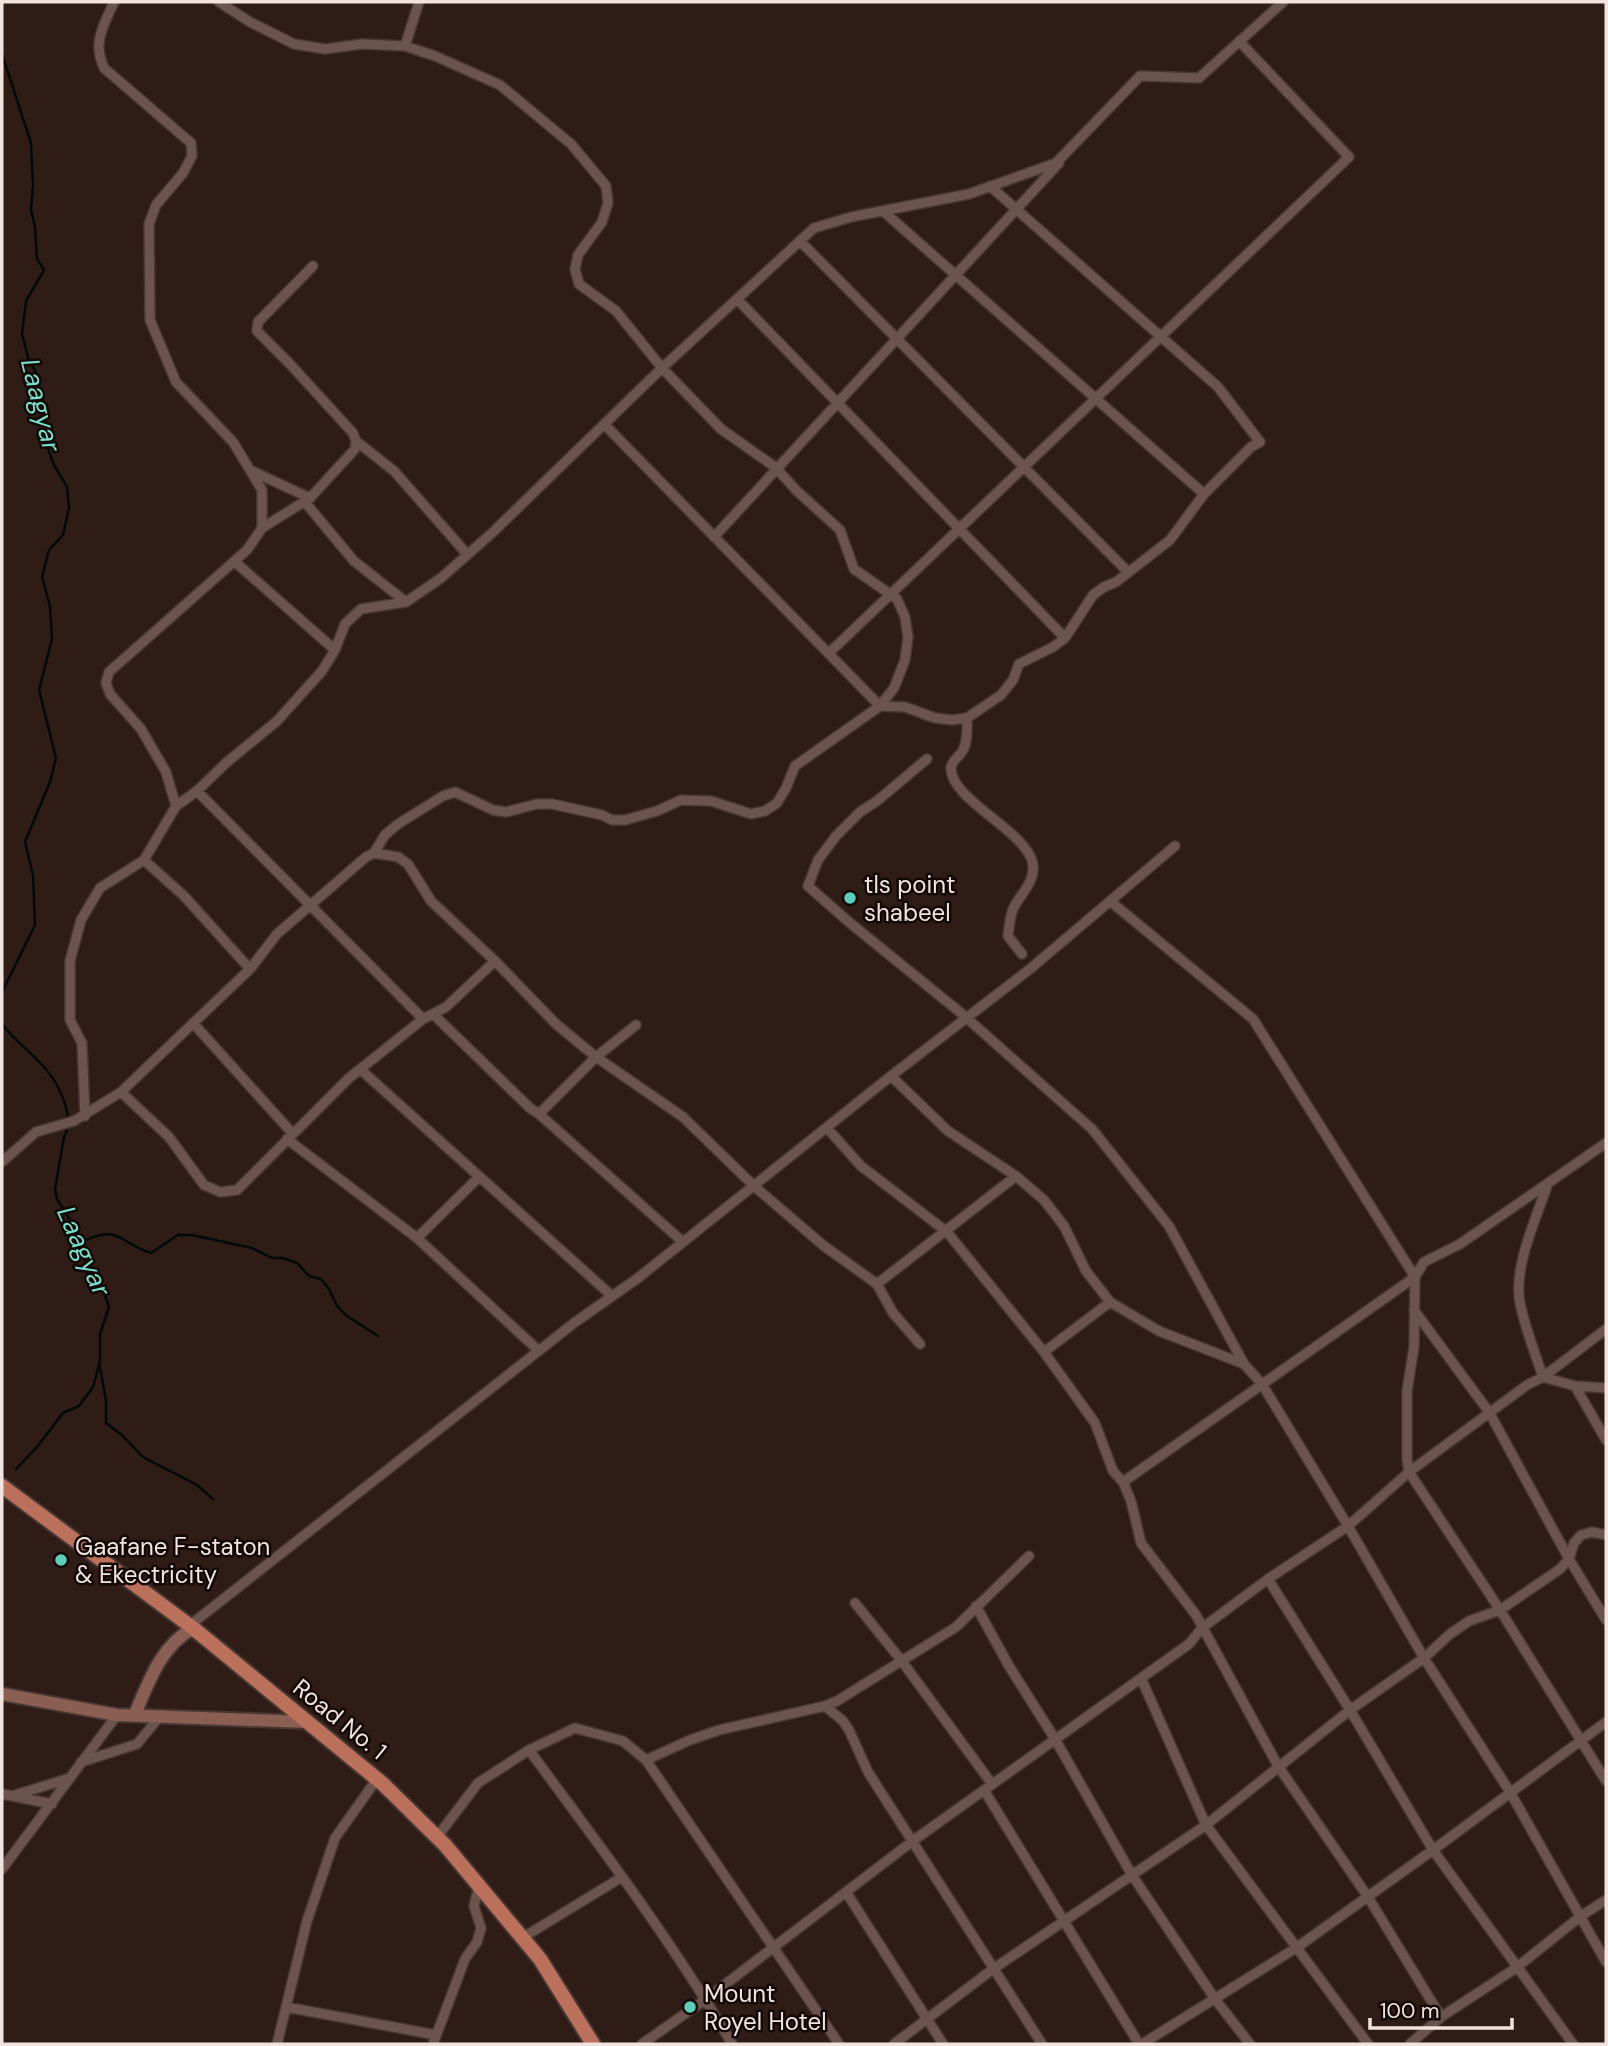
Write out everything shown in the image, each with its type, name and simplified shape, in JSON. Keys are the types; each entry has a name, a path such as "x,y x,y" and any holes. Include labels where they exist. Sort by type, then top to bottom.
{"highway":[{"name":"Road No. 1","path":"2,1486 191,1627 377,1779 437,1837 523,1938 540,1959 593,2044"}],"main road":[{"path":"135,1714 152,1673 177,1637 191,1627"},
{"path":"2,1694 117,1715 307,1722"}],"street":[{"path":"114,2 99,37 97,54 104,68 191,143 192,156 183,173 156,205 149,224 150,320 176,382 233,442 262,489 262,528"},
{"path":"2,1162 36,1132 85,1115 121,1092 250,969 277,934 374,853 385,835 398,824 443,796 455,792 493,810 506,812 537,804 552,804 602,815 612,821 646,814 681,800 711,801 751,814 765,811 782,795 795,766 880,706 894,688 905,660 908,637 905,617 897,599 854,569 840,530 796,491 777,469 721,429 662,368 616,311 579,284 575,269 578,255 602,222 608,203 607,186 571,144 500,85 435,56 405,46 362,44 325,49 294,44 250,22 219,2"},
{"path":"405,46 419,2"},
{"path":"85,1115 82,1044 70,1020 71,961 82,920 100,888 144,860 176,806 277,721 322,671 335,650 345,624 361,610 406,603 441,578 814,228 851,217 969,194 1056,163 1140,76 1199,78 1283,2"},
{"path":"829,653 1349,158 1239,41"},
{"path":"714,537 1120,97"},
{"path":"604,425 880,706 905,707 935,718 967,718 1001,695 1013,680 1019,664 1065,638 1093,595 1116,582 1170,540 1204,494 1251,447 1260,442 1219,387 990,186"},
{"path":"883,211 1204,494"},
{"path":"800,241 1128,572"},
{"path":"313,266 258,322 257,331 299,373 353,433 356,440 394,471 467,554"},
{"path":"737,299 1065,638"},
{"path":"176,806 166,772 141,729 110,694 106,683 109,672 247,550 262,528 307,500 355,449 356,440"},
{"path":"250,470 307,500 354,561 406,603"},
{"path":"234,561 335,650"},
{"path":"967,718 967,737 963,751 954,759 951,769 954,778 973,804 986,810 1031,855 1034,868 1030,883 1013,910 1008,936 1022,954"},
{"path":"927,759 877,802 860,812 836,836 818,860 808,886 966,1018 1092,1129 1169,1226 1244,1364 1262,1384 1348,1525 1424,1658 1510,1792 1606,1962"},
{"path":"197,791 423,1019"},
{"path":"191,1627 539,1351 683,1242 1030,969 1175,846"},
{"path":"374,853 398,857 408,864 431,901 495,961 556,1024 596,1057 683,1117 754,1186 824,1247 877,1284 893,1313 920,1344"},
{"path":"144,860 193,906 250,969"},
{"path":"1110,901 1253,1019 1415,1277 1414,1347 1407,1391 1409,1472 1500,1610 1606,1781"},
{"path":"121,1092 169,1137 204,1185 220,1192 237,1190 360,1069 423,1019 446,1007 495,961"},
{"path":"433,1014 530,1108 683,1242"},
{"path":"193,1023 290,1137 417,1238 539,1351"},
{"path":"539,1114 596,1057 636,1025"},
{"path":"360,1069 612,1296"},
{"path":"891,1076 948,1130 1044,1200 1064,1226 1086,1271 1110,1302 1159,1331 1244,1364"},
{"path":"827,1128 869,1174 947,1232 1044,1352 1095,1423 1113,1471 1123,1482 1131,1501 1141,1543 1196,1615 1278,1766 1368,1897 1441,2017"},
{"path":"1123,1482 1415,1277 1424,1262 1460,1244 1606,1143"},
{"path":"417,1238 479,1177"},
{"path":"877,1284 1016,1177"},
{"path":"1543,1377 1519,1301 1519,1281 1523,1258 1547,1186"},
{"path":"1044,1352 1110,1302"},
{"path":"1414,1309 1489,1412 1569,1559 1606,1620"},
{"path":"642,2044 706,1999 914,1840 1189,1644 1202,1628 1348,1525 1409,1472 1606,1329"},
{"path":"1543,1377 1575,1386 1606,1388"},
{"path":"1575,1386 1606,1440"},
{"path":"894,2044 993,1969 1206,1825 1350,1710 1424,1658 1469,1621 1500,1610 1560,1569 1569,1559 1574,1543 1581,1535 1592,1532 1606,1535"},
{"path":"646,1760 719,1730 825,1706 956,1627 1029,1556"},
{"path":"1268,1579 1433,1850 1573,2044"},
{"path":"855,1603 901,1660 988,1787 1140,2044 1296,1948 1606,1722"},
{"path":"976,1606 1132,1875 1215,1999 1250,2044"},
{"path":"1141,1678 1206,1825 1368,2044"},
{"path":"825,1706 849,1730 869,1772 1042,2044"},
{"path":"2,1869 117,1715"},
{"path":"81,1762 137,1744 161,1716"},
{"path":"437,1837 478,1783 529,1750 575,1728 623,1741 646,1760 838,2044"},
{"path":"529,1750 622,1877 706,1999 732,2044"},
{"path":"7,1795 70,1778"},
{"path":"277,2044 307,1921 335,1838 377,1779"},
{"path":"7,1795 52,1804"},
{"path":"523,1938 622,1877"},
{"path":"286,2007 434,2039 465,1959 477,1941 481,1928 474,1906 479,1885"},
{"path":"846,1892 943,2044"},
{"path":"1410,2044 1441,2017 1516,1968 1581,1916 1606,1900"}],"waterway":[{"name":"Laagyar","path":"2,54 31,143 31,210 37,259 44,270 26,301 22,334 46,407 46,443 54,465 67,487 69,508 63,535 49,550 42,577 50,606 52,639 39,690 56,758 50,782 25,842 33,875 35,925 2,992"},
{"name":"Laagyar","path":"2,1024 49,1073 64,1100 68,1120 55,1189 57,1199 83,1241 88,1273 102,1287 109,1307 100,1334 100,1361 93,1387 79,1406 63,1413 16,1469"},
{"path":"84,1241 105,1234 112,1235 151,1253 178,1235 192,1235 252,1248 272,1258 283,1258 297,1263 309,1276 321,1279 337,1306 347,1316 378,1336"},
{"path":"100,1367 106,1401 106,1423 143,1457 197,1485 213,1499"}],"place":[{"name":"tls point shabeel","path":"850,898"},
{"name":"Gaafane F-staton & Ekectricity","path":"61,1560"},
{"name":"Mount Royel Hotel","path":"690,2007"}]}
